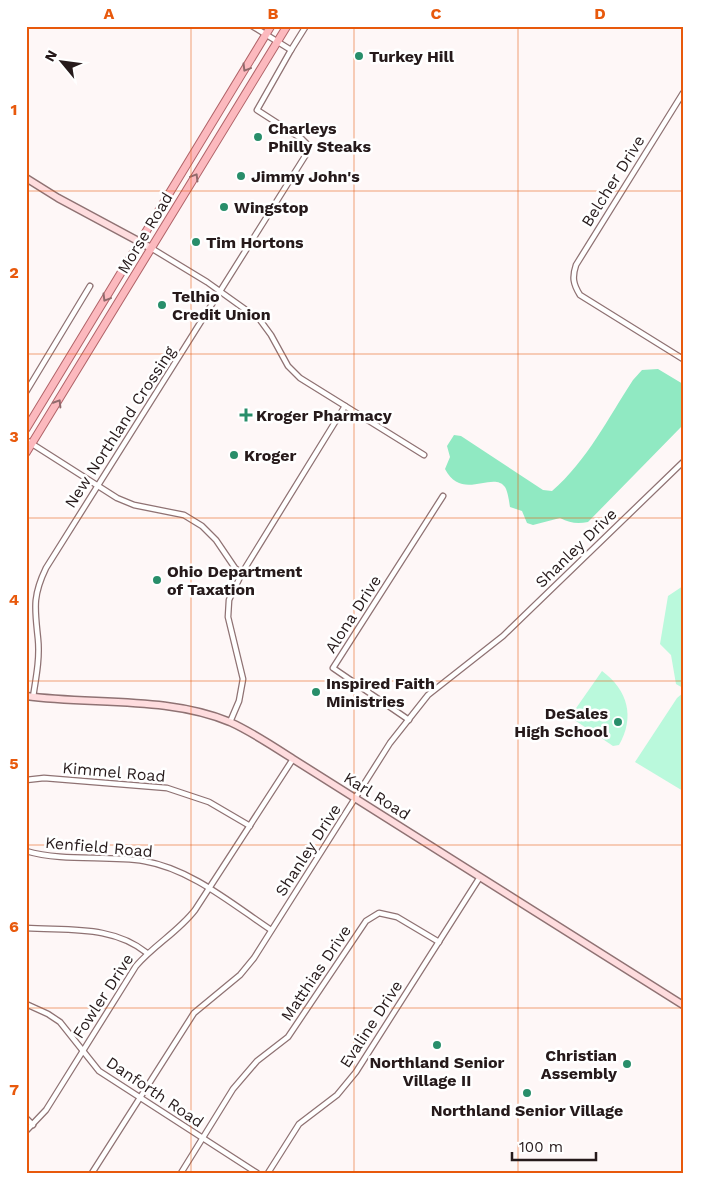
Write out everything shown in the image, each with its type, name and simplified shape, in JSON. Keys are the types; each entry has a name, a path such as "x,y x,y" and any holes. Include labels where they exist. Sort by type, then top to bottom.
{"main road":[{"name":"Morse Road","path":"26,429 271,26"},
{"name":"Morse Road","path":"26,453 29,442 287,26"},
{"path":"26,178 58,198 151,248"},
{"name":"Karl Road","path":"30,697 150,705 182,710 230,722 293,759 683,1005"}],"street":[{"path":"252,26 291,50 306,26"},
{"name":"New Northland Crossing","path":"30,697 38,655 34,607 36,593 46,568 96,484 182,354 218,290 286,189 307,153 307,144 257,110 291,50"},
{"name":"Belcher Drive","path":"683,94 576,265 573,275 574,285 580,295 589,302 683,358"},
{"path":"151,248 218,290 260,320 271,335 288,366 300,378 424,455"},
{"path":"26,392 90,286"},
{"path":"230,722 239,701 242,679 228,617 229,600 242,573 345,406"},
{"path":"29,442 134,506 168,510 184,515 196,522 216,540 228,559 242,573"},
{"name":"Shanley Drive","path":"92,1173 194,1013 240,974 271,930 390,743 428,695 503,636 683,462"},
{"name":"Alona Drive","path":"408,720 333,668 443,496"},
{"name":"Fowler Drive","path":"26,1131 46,1110 130,975 147,953 181,926 210,890 293,759"},
{"name":"Kimmel Road","path":"26,780 44,778 167,788 209,802 250,826"},
{"name":"Kenfield Road","path":"26,851 47,855 128,860 158,864 176,870 271,930"},
{"name":"Evaline Drive","path":"268,1173 299,1124 336,1095 356,1072 480,877"},
{"name":"Matthias Drive","path":"180,1173 247,1070 288,1037 366,921 379,913 397,917 439,942"},
{"path":"26,928 110,933 127,939 147,953"},
{"name":"Danforth Road","path":"26,1004 60,1022 99,1072 257,1173"},
{"path":"26,1118 33,1125"}],"shaded area":[{"path":"658,369 683,384 683,425 588,522 574,523 560,518 533,525 527,523 522,511 510,507 506,489 500,483 468,485 460,483 452,479 445,469 450,457 447,446 454,435 461,436 543,490 552,491 565,479 586,453 633,380 642,370"},
{"path":"683,586 683,688 676,684 671,655 660,644 668,596"},
{"path":"602,671 618,687 626,705 628,714 627,724 619,745 613,746 573,719 572,714"},
{"path":"683,693 683,791 635,762 677,698"}],"place":[{"name":"Turkey Hill","path":"359,56"},
{"name":"Charleys Philly Steaks","path":"258,137"},
{"name":"Jimmy John's","path":"241,176"},
{"name":"Wingstop","path":"224,207"},
{"name":"Tim Hortons","path":"196,242"},
{"name":"Telhio Credit Union","path":"162,305"},
{"name":"Kroger Pharmacy","path":"246,415"},
{"name":"Kroger","path":"234,455"},
{"name":"Ohio Department of Taxation","path":"157,580"},
{"name":"Inspired Faith Ministries","path":"316,692"},
{"name":"DeSales High School","path":"618,722"},
{"name":"Northland Senior Village II","path":"437,1045"},
{"name":"Christian Assembly","path":"627,1064"},
{"name":"Northland Senior Village","path":"527,1093"}]}
